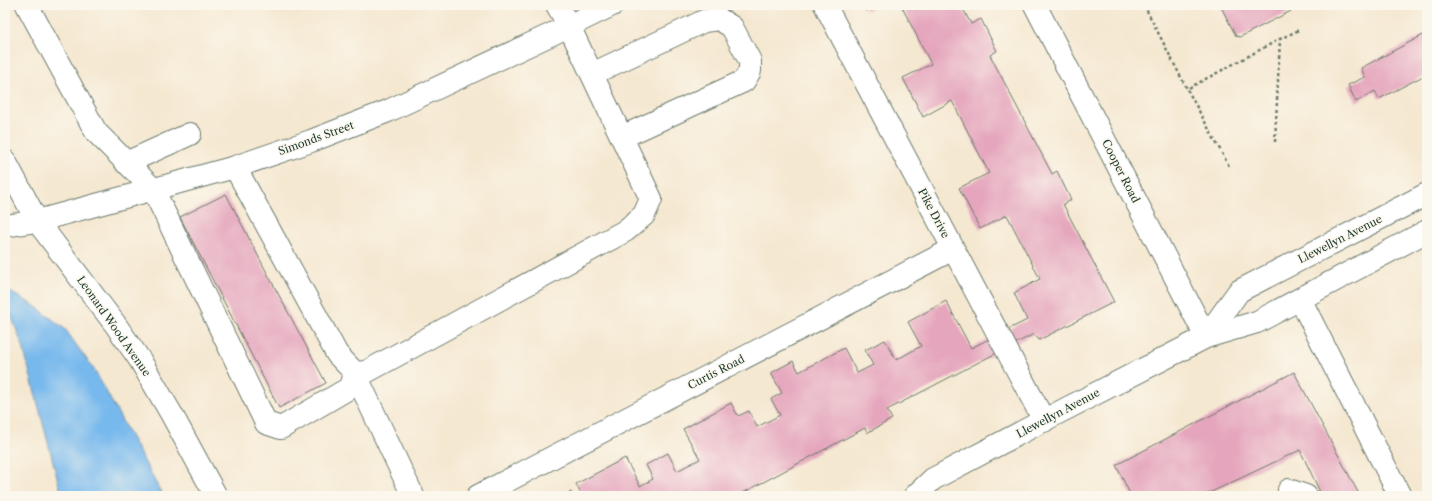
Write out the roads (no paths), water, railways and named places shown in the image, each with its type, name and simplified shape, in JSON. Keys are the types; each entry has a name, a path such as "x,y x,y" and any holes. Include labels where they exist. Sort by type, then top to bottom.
{"street":[{"path":"27,5 96,132 153,189 266,423 281,428 351,387 355,373"},
{"path":"355,373 366,372 625,231 644,215 651,199 569,26 557,5"},
{"name":"Simonds Street","path":"5,226 38,221 235,167 311,141 388,110 612,5"},
{"name":"Pike Drive","path":"825,5 1044,421"},
{"name":"Cooper Road","path":"1035,5 1206,336"},
{"path":"592,74 704,21 719,20 732,27 750,61 750,71 744,81 622,137"},
{"path":"126,163 190,134"},
{"name":"Leonard Wood Avenue","path":"5,161 38,221 140,360 216,496"},
{"path":"235,167 337,354 355,373 413,496"},
{"name":"Llewellyn Avenue","path":"1206,336 1239,291 1427,194"},
{"name":"Llewellyn Avenue","path":"915,496 933,479 1206,336 1257,322 1427,231"},
{"name":"Curtis Road","path":"478,496 953,249"},
{"path":"1300,299 1400,496"}],"water":[{"path":"10,292 35,306 65,329 95,371 163,496 62,496 23,347 6,302 5,294"}]}
